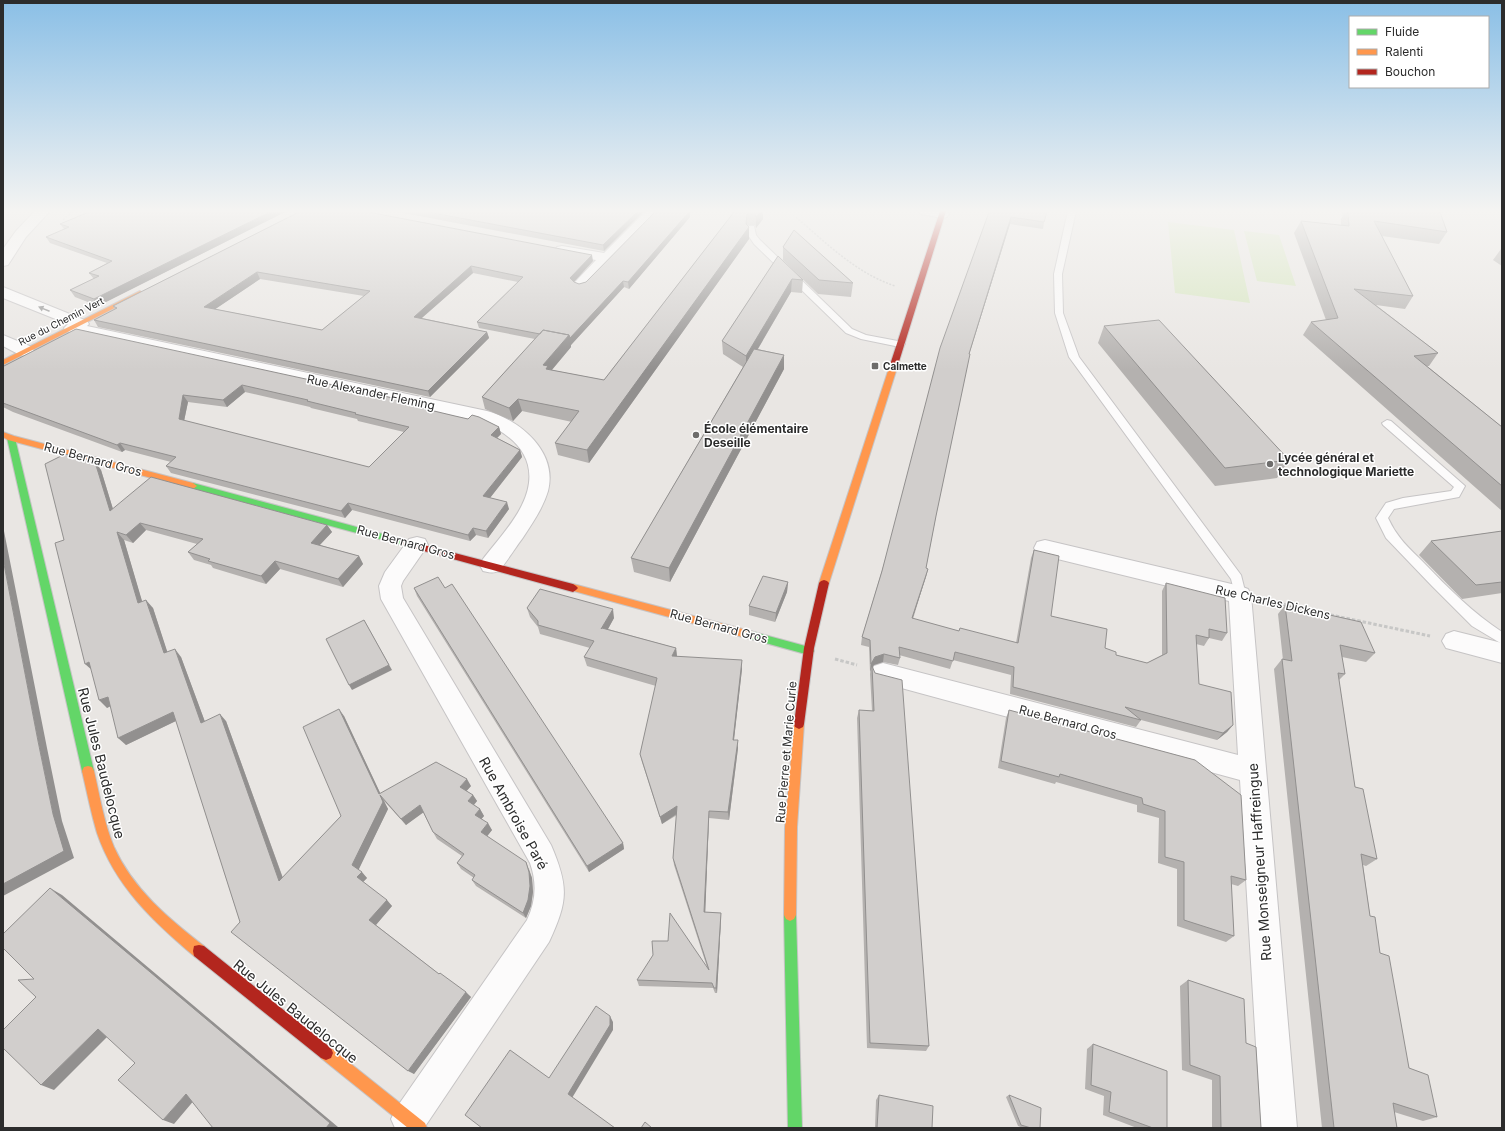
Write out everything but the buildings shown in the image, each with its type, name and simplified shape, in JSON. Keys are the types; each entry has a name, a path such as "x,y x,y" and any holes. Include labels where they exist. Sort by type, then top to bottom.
{"street":[{"path":"581,284 601,264"},
{"name":"Rue Pierre et Marie Curie","path":"795,1128 790,917 791,839 798,735 809,651 824,581 927,264"},
{"name":"Rue du Chemin Vert","path":"3,363 151,288"},
{"name":"Rue Alexander Fleming","path":"3,292 76,326 487,417 506,424 523,438 534,452 539,469 539,478 534,503 491,565"},
{"path":"3,340 26,351"},
{"name":"Rue Bernard Gros","path":"7,436 809,651"},
{"name":"Rue Jules Baudelocque","path":"7,436 103,833 109,852 118,869 143,901 177,933 415,1124"},
{"name":"Rue Ambroise Paré","path":"415,1124 538,931 546,916 550,900 550,884 547,869 540,855 392,599 390,586 417,545"},
{"name":"Rue Charles Dickens","path":"1045,548 1240,595"},
{"name":"Rue Monseigneur Haffreingue","path":"1240,595 1279,1128"},
{"path":"1454,642 1502,653"},
{"name":"Rue Bernard Gros","path":"883,673 1253,771"}],"lane":[{"path":"780,264 849,331 864,337 900,344"},
{"path":"1060,264 1058,274 1058,313 1074,357 1238,578 1240,595"},
{"path":"1387,423 1460,486 1455,494 1403,502 1390,506 1382,518 1390,535 1472,617 1502,639"}],"path":[{"path":"854,264 875,280 886,284 918,290"},
{"name":"Rue Charles Dickens","path":"1240,595 1454,642"}],"green space":[{"path":"1172,264 1241,264 1250,303 1175,293"},
{"path":"1253,264 1289,264 1296,286 1257,281"}],"traffic: fast":[{"path":"11,438 88,771"},
{"path":"193,486 405,543"},
{"path":"750,635 809,651"},
{"path":"790,915 795,1128"}],"traffic: slow":[{"path":"3,363 140,293"},
{"path":"824,583 893,368"},
{"path":"3,434 11,438 193,486"},
{"path":"573,588 750,635"},
{"path":"790,915 791,827 799,724"},
{"path":"88,771 103,833 119,868 130,884 155,913 199,951"},
{"path":"326,1053 420,1128"}],"traffic: jam":[{"path":"893,368 926,264"},
{"path":"405,543 573,588"},
{"path":"799,724 809,648 824,583"},
{"path":"199,951 326,1053"}],"place":[{"name":"Calmette","path":"875,366"},
{"name":"École élémentaire Deseille","path":"696,435"},
{"name":"Lycée général et technologique Mariette","path":"1270,464"}]}
